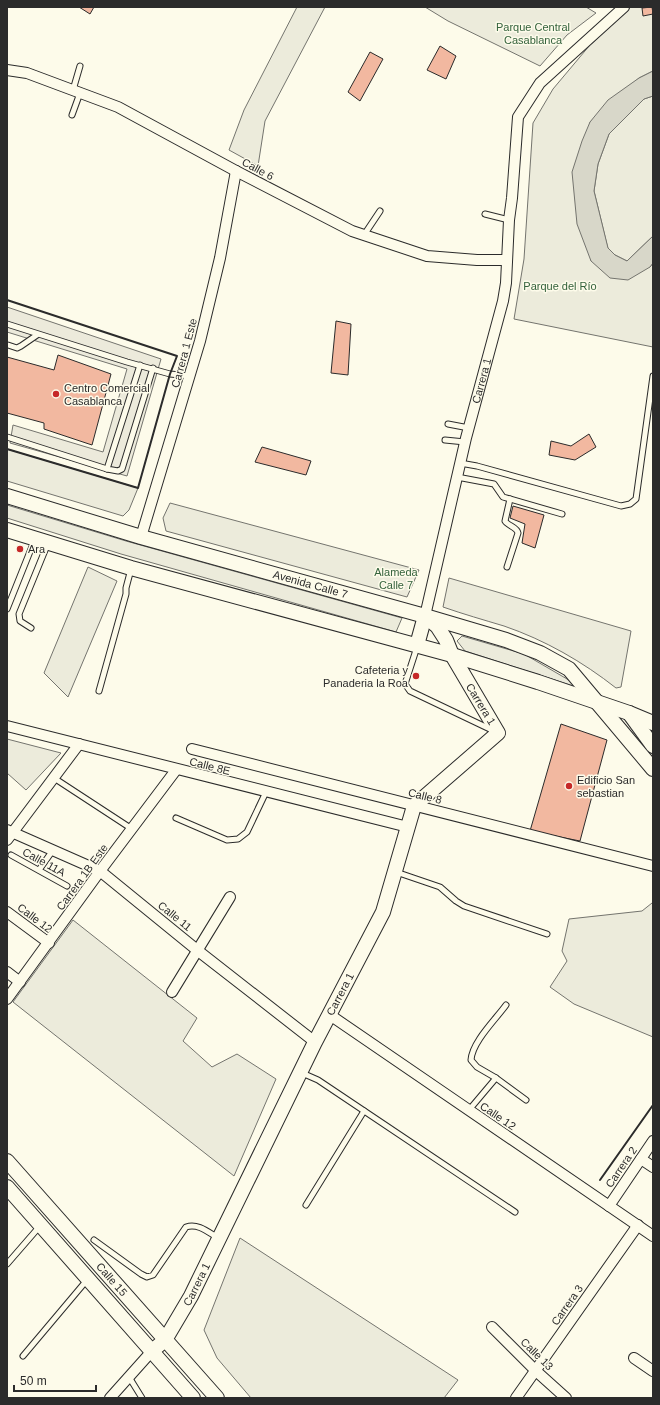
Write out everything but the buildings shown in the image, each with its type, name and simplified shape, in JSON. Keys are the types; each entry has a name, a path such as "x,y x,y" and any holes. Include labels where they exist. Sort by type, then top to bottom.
{"street":[{"name":"Carrera 1","path":"110,1398 152,1351 166,1340 191,1296 315,1042 383,912 414,806 498,733 452,655 443,635 437,626 425,616 465,442 503,301 518,117 540,83 624,7"},
{"name":"Calle 6","path":"7,70 27,73 118,107 236,171 352,231 427,256 478,260 507,260"},
{"name":"Carrera 1 Este","path":"141,538 190,376 220,258 236,171"},
{"name":"Avenida Calle 7","path":"7,496 141,538 425,616 506,640 540,653 569,669 653,769"},
{"path":"7,530 131,568 452,655 538,682 629,713 653,723"},
{"path":"417,645 425,616"},
{"path":"629,713 653,746"},
{"name":"Calle 8E","path":"7,726 176,770 408,827"},
{"path":"9,834 79,744"},
{"name":"Calle 8","path":"192,749 653,866"},
{"name":"Carrera 1B Este","path":"7,999 176,770"},
{"name":"Calle 11","path":"9,834 53,850 100,871 197,950 315,1042"},
{"path":"172,992 230,897"},
{"name":"Calle 12","path":"7,912 49,943"},
{"path":"7,972 20,982"},
{"name":"Calle 12","path":"330,1015 653,1236"},
{"name":"Carrera 2","path":"609,1206 653,1141"},
{"path":"641,1159 653,1167"},
{"name":"Calle 15","path":"7,1162 217,1398"},
{"name":"Calle 15","path":"7,1187 193,1398"},
{"name":"Carrera 3","path":"516,1398 638,1225"},
{"path":"55,1241 68,1230"},
{"name":"Calle 13","path":"492,1327 536,1371 566,1398"},
{"path":"634,1358 653,1372"}],"lane":[{"path":"72,115 80,66"},
{"path":"364,235 380,211"},
{"path":"485,214 509,220"},
{"path":"7,324 37,335 170,374 190,376"},
{"path":"8,345 17,348 37,335"},
{"path":"107,469 140,365"},
{"path":"7,437 107,469 118,471 122,469 153,368"},
{"path":"460,463 477,466 621,506 630,504 636,499 653,376"},
{"path":"448,424 469,428"},
{"path":"445,440 465,442"},
{"path":"457,476 494,484 503,497 562,514"},
{"path":"507,567 518,533 517,530 507,524 505,520 510,499"},
{"path":"7,609 42,540"},
{"path":"31,628 20,621 19,614 42,540"},
{"path":"99,691 126,594 131,568"},
{"path":"417,645 406,684 407,688 498,733"},
{"path":"54,778 132,829"},
{"path":"176,818 227,840 238,839 247,832 266,792"},
{"path":"39,870 53,850"},
{"name":"Calle 11A","path":"11,855 67,886"},
{"path":"395,872 440,887 456,902 464,906 548,934"},
{"path":"506,1005 480,1038 472,1056 472,1060 476,1067 496,1078 526,1100"},
{"path":"301,1072 318,1080 515,1212"},
{"path":"469,1110 496,1078"},
{"path":"306,1204 364,1111"},
{"path":"7,1264 41,1225"},
{"path":"94,1240 147,1277 153,1275 186,1227 190,1225 197,1226 219,1239"},
{"path":"22,1356 88,1279"},
{"path":"128,1377 142,1398"}],"green space":[{"path":"297,7 325,7 265,121 258,166 229,150 244,110"},
{"name":"Parque Central Casablanca","path":"425,7 586,7 596,13 567,35 540,66 448,21"},
{"name":"Parque del Río","path":"631,7 653,7 653,71 639,78 590,122 591,261 650,267 653,263 653,347 514,319 524,259 533,123 553,89 590,45"},
{"path":"653,96 653,236 627,261 615,255 608,249 594,191 598,164 609,134 644,99"},
{"path":"7,449 138,488 129,510 123,516 7,481"},
{"name":"Alameda Calle 7","path":"170,503 419,570 407,597 166,531 163,518"},
{"path":"7,505 126,541 402,618 396,632 121,554 7,518"},
{"path":"88,567 117,581 68,697 44,673"},
{"name":"Alameda Calle 7","path":"449,578 631,631 621,687 616,688 563,652 534,638 504,626 443,607"},
{"path":"462,636 524,654 586,690 465,651 457,641"},
{"path":"7,739 61,753 26,790 7,773"},
{"path":"652,903 653,1037 574,1004 550,987 567,961 562,951 569,919 642,911"},
{"path":"73,920 197,1018 183,1041 212,1067 237,1054 276,1079 234,1176 13,1002"},
{"path":"240,1238 458,1380 444,1398 251,1398 217,1358 204,1330"}],"shaded area":[{"path":"653,71 653,96 644,99 609,134 598,164 594,191 608,248 615,255 627,261 653,236 653,263 650,267 628,280 610,278 591,261 577,224 572,172 590,122 608,100 639,78"},
{"path":"7,307 161,359 127,476 10,443 13,425 103,452 127,369 7,332"}],"wall":[{"path":"7,300 177,356 170,374 138,488 7,449"},
{"path":"600,1180 653,1105"}],"place":[{"name":"Centro Comercial Casablanca","path":"56,394"},
{"name":"Ara","path":"20,549"},
{"name":"Cafeteria y Panaderia la Roa","path":"416,676"},
{"name":"Edificio San sebastian","path":"569,786"}]}
